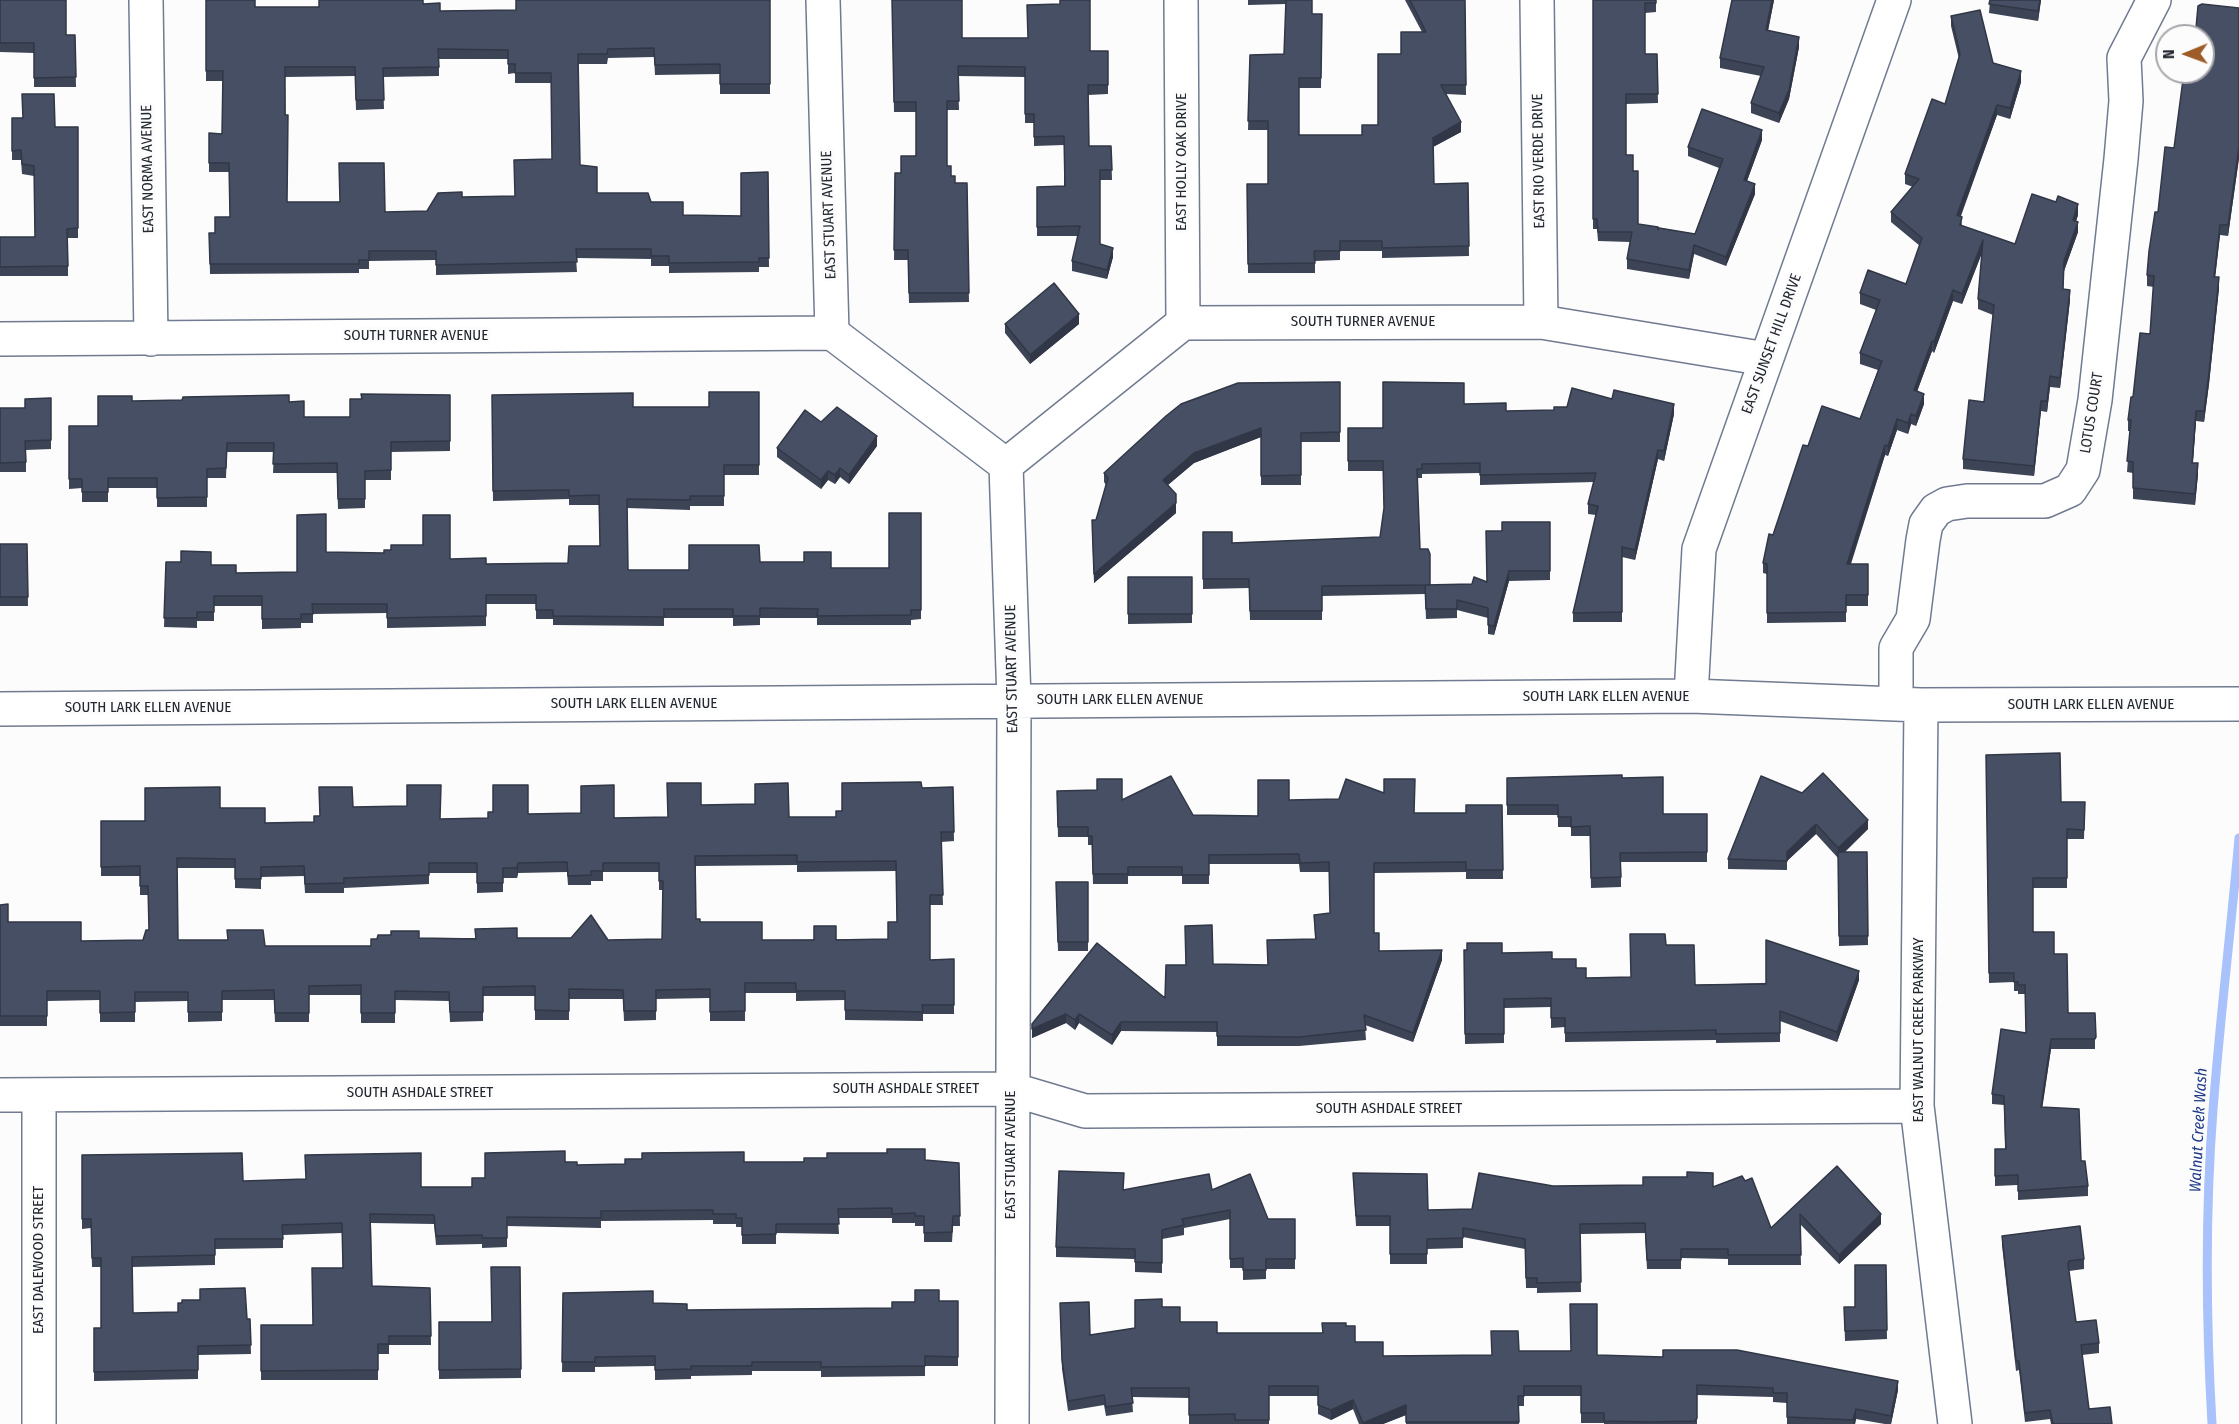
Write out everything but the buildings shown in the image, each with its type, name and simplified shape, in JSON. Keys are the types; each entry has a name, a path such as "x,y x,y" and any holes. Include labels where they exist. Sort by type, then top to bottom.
{"street":[{"name":"EAST NORMA AVENUE","path":"146,0 151,339"},
{"name":"EAST STUART AVENUE","path":"823,0 832,333"},
{"name":"EAST HOLLY OAK DRIVE","path":"1181,0 1183,323"},
{"name":"EAST RIO VERDE DRIVE","path":"1537,0 1541,321"},
{"name":"EAST SUNSET HILL DRIVE","path":"1691,696 1699,549 1894,0"},
{"name":"LOTUS COURT","path":"1909,704 1896,648 1913,619 1926,524 1936,510 1947,504 1967,501 2045,501 2070,490 2083,470 2096,400 2121,159 2126,101 2124,58 2154,0"},
{"name":"SOUTH TURNER AVENUE","path":"1183,323 1541,321 1766,359"},
{"path":"832,333 1006,465 1183,323"},
{"name":"SOUTH TURNER AVENUE","path":"0,339 832,333"},
{"name":"EAST STUART AVENUE","path":"1006,465 1014,701 1011,1089 1012,1424"},
{"name":"SOUTH LARK ELLEN AVENUE","path":"0,709 1691,696 1909,704 2230,704"},
{"name":"EAST WALNUT CREEK PARKWAY","path":"1909,704 1917,1106 1955,1424"},
{"name":"SOUTH ASHDALE STREET","path":"0,1095 1011,1089 1085,1110 1917,1106"},
{"name":"EAST DALEWOOD STREET","path":"39,1095 39,1424"}],"waterway":[{"name":"Walnut Creek Wash","path":"2212,1424 2207,1267 2210,1149 2239,838"}]}
